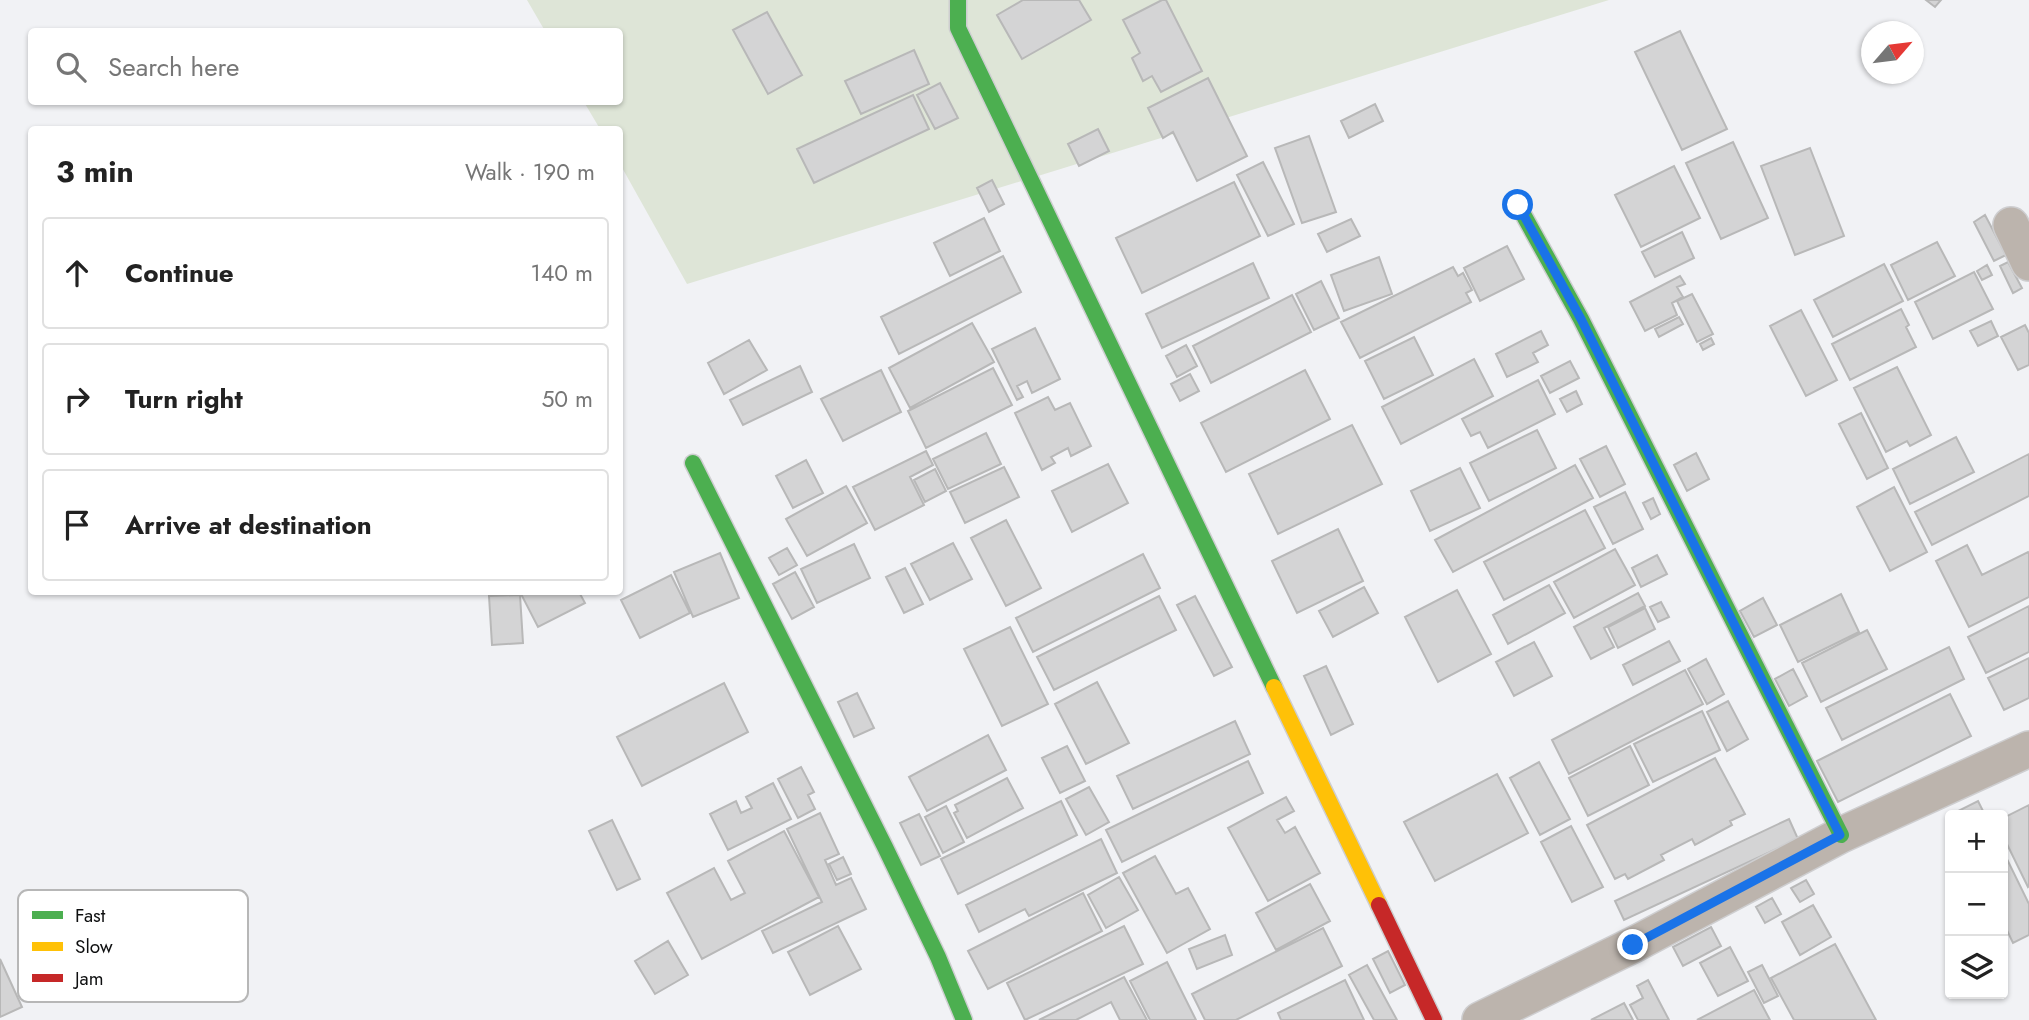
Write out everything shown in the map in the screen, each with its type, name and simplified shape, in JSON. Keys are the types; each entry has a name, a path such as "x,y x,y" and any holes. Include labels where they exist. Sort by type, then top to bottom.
{"street":[{"path":"958,0 958,28 1434,1020"},
{"path":"1518,205 1581,319 1840,835"},
{"path":"2011,225 2029,263"},
{"path":"693,463 902,883 938,957 964,1020"},
{"path":"1480,1020 1633,945 1840,835 2029,749"}],"shaded area":[{"path":"527,0 1609,0 687,284 623,169 623,126 598,126 586,105 623,105 623,28 543,28"}],"building":[{"path":"1023,0 1079,0 1091,20 1022,59 997,15"},
{"path":"1166,0 1202,71 1161,92 1152,76 1143,81 1132,58 1140,53 1123,20"},
{"path":"1926,0 1941,0 1935,7"},
{"path":"767,12 802,75 768,94 733,30"},
{"path":"1680,31 1727,129 1682,150 1635,52"},
{"path":"914,50 929,84 861,114 845,81"},
{"path":"1208,78 1247,156 1197,181 1173,132 1163,138 1148,108"},
{"path":"940,83 958,118 935,129 917,95"},
{"path":"913,95 929,129 814,183 797,149"},
{"path":"1375,104 1383,121 1349,138 1341,121"},
{"path":"1098,129 1109,151 1079,166 1068,144"},
{"path":"1309,136 1336,212 1302,223 1275,148"},
{"path":"1733,142 1768,218 1721,239 1686,163"},
{"path":"1810,148 1844,236 1795,255 1761,166"},
{"path":"1263,162 1294,224 1268,236 1237,175"},
{"path":"1674,166 1700,218 1641,247 1615,195"},
{"path":"992,180 1004,204 989,212 977,188"},
{"path":"1234,182 1260,236 1142,293 1116,238"},
{"path":"1985,215 2006,255 1994,261 1974,222"},
{"path":"984,218 1000,251 950,276 934,243"},
{"path":"1351,219 1360,236 1327,252 1318,234"},
{"path":"1682,232 1694,258 1655,277 1642,252"},
{"path":"1937,242 1955,276 1908,300 1891,265"},
{"path":"1507,246 1524,279 1480,301 1464,268"},
{"path":"1003,256 1021,292 899,354 881,317"},
{"path":"1379,257 1392,294 1344,311 1331,275"},
{"path":"2008,262 2022,288 2013,293 2000,266"},
{"path":"1253,263 1269,298 1162,348 1146,314"},
{"path":"1884,264 1903,301 1833,337 1814,300"},
{"path":"1987,265 1992,275 1982,280 1977,271"},
{"path":"1453,267 1458,276 1463,273 1472,290 1466,293 1471,302 1360,358 1341,322"},
{"path":"1974,272 1993,309 1933,339 1915,302"},
{"path":"1680,276 1685,284 1677,287 1683,297 1672,303 1677,315 1645,331 1630,302"},
{"path":"1321,281 1339,318 1314,330 1296,294"},
{"path":"1692,294 1713,334 1697,342 1677,301"},
{"path":"1292,295 1311,332 1211,383 1193,346"},
{"path":"1901,309 1916,347 1850,380 1832,344"},
{"path":"1801,310 1837,380 1806,396 1770,326"},
{"path":"1679,317 1683,324 1659,337 1655,329"},
{"path":"1991,321 1998,336 1978,346 1970,331"},
{"path":"972,323 994,362 910,408 889,368"},
{"path":"2025,325 2029,333 2029,365 2018,370 2001,337"},
{"path":"1035,328 1060,379 1032,393 1027,381 1017,386 1023,397 1017,400 992,349"},
{"path":"1541,331 1548,345 1533,353 1538,362 1507,377 1496,354"},
{"path":"1414,337 1433,375 1384,399 1365,361"},
{"path":"1711,338 1714,344 1703,350 1700,344"},
{"path":"749,340 767,370 724,394 708,363"},
{"path":"1186,345 1197,366 1177,377 1166,356"},
{"path":"1474,359 1493,396 1401,444 1382,407"},
{"path":"1570,361 1579,378 1550,393 1541,376"},
{"path":"800,366 812,392 743,425 730,400"},
{"path":"1897,367 1931,435 1910,446 1907,441 1886,452 1854,388"},
{"path":"993,368 1012,405 926,448 908,411"},
{"path":"881,370 901,412 843,441 821,399"},
{"path":"1305,370 1330,419 1226,472 1201,423"},
{"path":"1190,374 1199,391 1180,401 1171,384"},
{"path":"1538,380 1555,414 1488,448 1480,432 1471,436 1462,419"},
{"path":"1576,391 1582,404 1567,412 1560,399"},
{"path":"1048,397 1055,410 1070,403 1091,446 1071,456 1068,448 1051,457 1055,463 1042,470 1015,413"},
{"path":"1861,413 1888,468 1867,479 1839,424"},
{"path":"1352,425 1382,484 1278,534 1249,474"},
{"path":"1537,430 1556,468 1489,501 1470,463"},
{"path":"986,433 1001,464 948,489 933,459"},
{"path":"1956,437 1974,472 1910,504 1893,469"},
{"path":"1606,446 1625,484 1600,497 1580,459"},
{"path":"926,451 933,465 910,477 924,505 875,530 853,487"},
{"path":"1696,453 1709,479 1687,491 1674,465"},
{"path":"2029,454 2029,496 1932,545 1915,512"},
{"path":"806,460 823,493 793,508 776,476"},
{"path":"1108,464 1128,503 1072,532 1052,491"},
{"path":"1575,465 1593,498 1453,572 1435,540"},
{"path":"1004,467 1019,497 965,523 950,492"},
{"path":"1460,468 1480,508 1430,531 1411,491"},
{"path":"935,469 946,491 925,502 914,480"},
{"path":"846,486 867,523 807,556 786,519"},
{"path":"1894,487 1927,552 1890,571 1857,507"},
{"path":"1625,492 1643,529 1613,544 1594,507"},
{"path":"1653,498 1660,514 1651,519 1643,503"},
{"path":"1585,510 1605,548 1504,600 1484,562"},
{"path":"1006,520 1041,588 1006,606 971,538"},
{"path":"1338,529 1363,581 1297,613 1272,561"},
{"path":"953,543 972,579 930,600 911,564"},
{"path":"854,544 870,578 817,603 801,569"},
{"path":"1967,545 1982,575 2028,552 2029,554 2029,597 1969,627 1936,561"},
{"path":"787,548 797,565 779,575 769,558"},
{"path":"1615,549 1635,585 1574,618 1554,582"},
{"path":"720,553 739,598 693,617 674,572"},
{"path":"1143,554 1160,588 1033,652 1016,618"},
{"path":"1657,555 1667,574 1641,587 1632,568"},
{"path":"905,568 923,604 904,613 886,577"},
{"path":"795,572 814,607 792,619 773,584"},
{"path":"671,575 690,613 640,638 621,600"},
{"path":"1549,585 1565,613 1508,644 1493,615"},
{"path":"1364,587 1378,613 1333,637 1319,611"},
{"path":"1457,590 1491,654 1438,682 1405,617"},
{"path":"1638,593 1645,606 1604,628 1614,647 1591,659 1574,627"},
{"path":"1841,594 1859,632 1798,662 1780,625"},
{"path":"520,595 523,643 492,645 489,596"},
{"path":"522,595 581,595 585,603 538,627"},
{"path":"1159,596 1176,630 1054,690 1037,657"},
{"path":"1195,596 1232,667 1214,676 1177,605"},
{"path":"1763,598 1777,625 1754,637 1740,611"},
{"path":"1661,602 1669,617 1658,622 1650,607"},
{"path":"2029,606 2029,652 1986,673 1968,637"},
{"path":"1645,608 1655,629 1618,648 1608,627"},
{"path":"1010,627 1048,704 1002,726 964,649"},
{"path":"1867,630 1887,669 1821,702 1802,663"},
{"path":"1669,641 1680,661 1633,685 1623,665"},
{"path":"1534,642 1552,676 1514,696 1496,662"},
{"path":"1949,647 1964,679 1842,740 1826,708"},
{"path":"2029,658 2029,698 2004,710 1988,678"},
{"path":"1706,659 1724,694 1707,704 1688,669"},
{"path":"1326,666 1353,724 1331,735 1304,676"},
{"path":"1793,669 1807,696 1789,706 1775,679"},
{"path":"1685,670 1703,704 1569,774 1552,740"},
{"path":"1097,682 1129,743 1086,764 1055,704"},
{"path":"724,683 748,732 642,786 617,737"},
{"path":"857,693 874,728 854,737 838,702"},
{"path":"1950,694 1971,736 1838,802 1817,761"},
{"path":"1728,701 1748,739 1727,751 1707,712"},
{"path":"1702,711 1720,750 1653,782 1634,744"},
{"path":"1235,721 1250,754 1133,809 1117,776"},
{"path":"988,735 1006,770 927,811 909,777"},
{"path":"1067,746 1085,781 1060,793 1042,758"},
{"path":"1630,746 1649,785 1588,816 1569,778"},
{"path":"1715,758 1745,814 1730,821 1732,825 1695,845 1692,839 1661,855 1664,860 1628,879 1625,874 1615,879 1587,825"},
{"path":"1248,761 1263,793 1122,862 1106,830"},
{"path":"1539,762 1570,819 1540,835 1510,778"},
{"path":"801,767 814,792 808,795 815,809 798,818 778,779"},
{"path":"1497,774 1528,833 1435,881 1404,822"},
{"path":"1007,778 1023,808 967,838 954,813 958,811 955,805"},
{"path":"773,783 791,819 728,850 710,814 736,801 741,813 752,808 746,797"},
{"path":"1089,787 1109,822 1086,835 1066,799"},
{"path":"1286,797 1294,811 1277,820 1285,833 1295,827 1320,873 1268,901 1228,828"},
{"path":"1061,801 1077,835 958,894 941,859"},
{"path":"1978,801 1982,810 1960,810"},
{"path":"2029,805 2028,887 2008,846 2008,816"},
{"path":"946,806 964,842 943,853 925,817"},
{"path":"820,813 839,854 825,860 836,885 851,878 866,909 773,953 762,931 822,902 787,829"},
{"path":"919,814 940,856 921,865 900,823"},
{"path":"1789,819 1798,839 1624,920 1615,901"},
{"path":"612,820 640,879 617,890 589,831"},
{"path":"1571,826 1603,887 1572,902 1541,842"},
{"path":"784,831 819,897 702,959 667,893 714,868 731,900 745,893 728,861"},
{"path":"1101,839 1117,873 1029,916 1025,909 979,932 966,905"},
{"path":"1155,856 1176,894 1188,888 1210,929 1167,953 1123,873"},
{"path":"843,857 851,874 837,880 829,864"},
{"path":"2008,861 2029,904 2029,935 2013,943 2008,932"},
{"path":"1119,877 1138,910 1106,928 1088,895"},
{"path":"1806,880 1814,894 1800,902 1791,888"},
{"path":"1310,884 1330,921 1276,950 1256,913"},
{"path":"1083,893 1102,931 988,989 968,951"},
{"path":"1772,898 1781,914 1765,923 1756,907"},
{"path":"1813,905 1831,937 1800,955 1782,922"},
{"path":"838,926 861,969 810,995 788,952"},
{"path":"1124,926 1143,964 1025,1020 1007,983"},
{"path":"1711,927 1721,946 1683,966 1673,947"},
{"path":"1323,928 1342,966 1236,1020 1205,1020 1192,994"},
{"path":"1225,935 1232,955 1197,969 1189,949"},
{"path":"668,941 688,975 655,994 635,961"},
{"path":"1835,944 1876,1020 1794,1020 1771,978"},
{"path":"1730,947 1748,981 1718,996 1700,963"},
{"path":"1388,951 1405,985 1390,993 1373,959"},
{"path":"0,959 22,1007 0,1017"},
{"path":"1167,962 1196,1020 1150,1020 1130,981"},
{"path":"1367,965 1397,1020 1374,1020 1349,975"},
{"path":"1762,965 1778,996 1764,1003 1748,972"},
{"path":"1124,977 1147,1020 1120,1020 1111,1002 1076,1020 1039,1020"},
{"path":"1345,980 1364,1020 1281,1020 1278,1013"},
{"path":"1648,980 1669,1020 1638,1020 1630,1005 1643,998 1637,986"},
{"path":"1754,990 1770,1020 1697,1020"},
{"path":"1624,1003 1633,1020 1591,1020"}],"traffic: fast":[{"path":"958,0 958,28 1274,687"},
{"path":"1518,205 1581,319 1841,835"},
{"path":"693,463 885,847 938,957 964,1020"}],"traffic: slow":[{"path":"1274,687 1379,905"}],"traffic: jam":[{"path":"1379,905 1434,1020"}],"route":[{"path":"1518,205 1581,319 1840,835 1633,945"}]}
